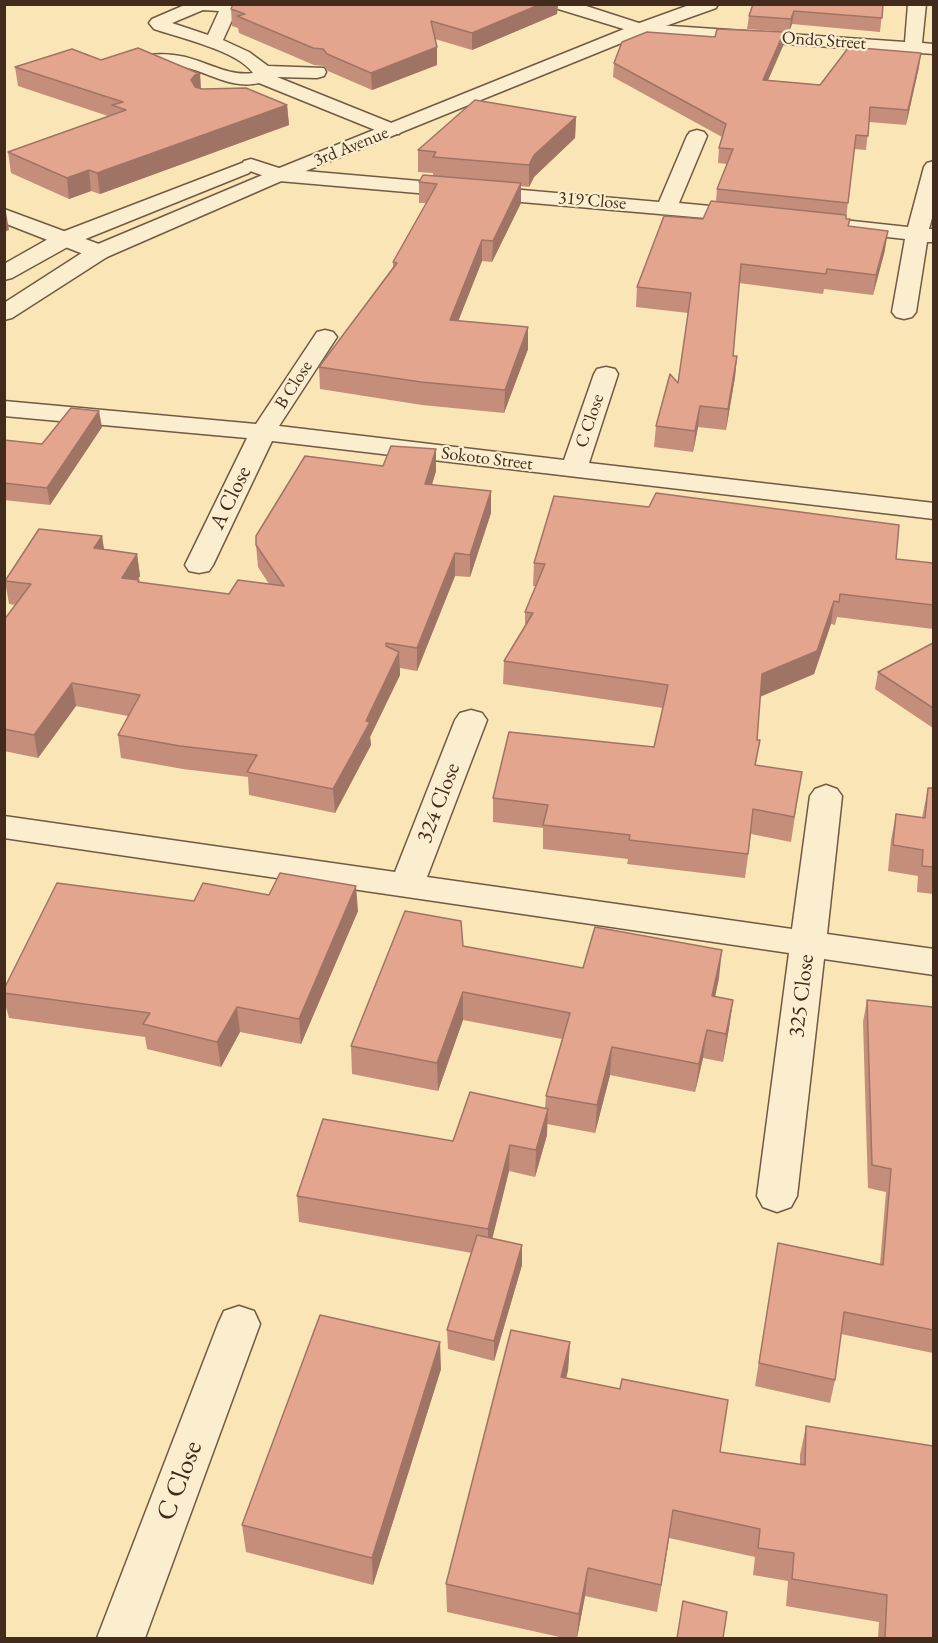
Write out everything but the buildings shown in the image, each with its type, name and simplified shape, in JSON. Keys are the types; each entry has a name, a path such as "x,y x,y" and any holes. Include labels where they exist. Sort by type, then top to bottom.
{"street":[{"name":"Ondo Street","path":"561,4 640,28 933,49"},
{"path":"586,29 653,4"},
{"name":"3rd Avenue","path":"4,313 99,252 279,175 640,28 710,4"},
{"path":"914,47 916,4"},
{"path":"213,43 257,64 258,76 271,97 365,119 392,130"},
{"path":"108,62 181,62 230,79 317,70"},
{"path":"258,76 271,97"},
{"name":"3rd Avenue","path":"344,127 387,110"},
{"path":"667,207 697,136"},
{"name":"3rd Avenue","path":"4,273 65,239 282,152"},
{"name":"319 Close","path":"251,165 279,175 667,207 774,219"},
{"path":"904,312 925,235 933,167"},
{"path":"4,215 99,252"},
{"path":"822,224 925,235"},
{"name":"B Close","path":"263,432 325,337"},
{"name":"C Close","path":"574,469 606,374"},
{"name":"Sokoto Street","path":"4,408 263,432 933,511"},
{"name":"A Close","path":"199,565 263,432"},
{"name":"324 Close","path":"407,885 471,720"},
{"name":"325 Close","path":"777,1196 826,796"},
{"path":"6,831 407,885 933,962"},
{"name":"C Close","path":"121,1638 239,1324"}]}
